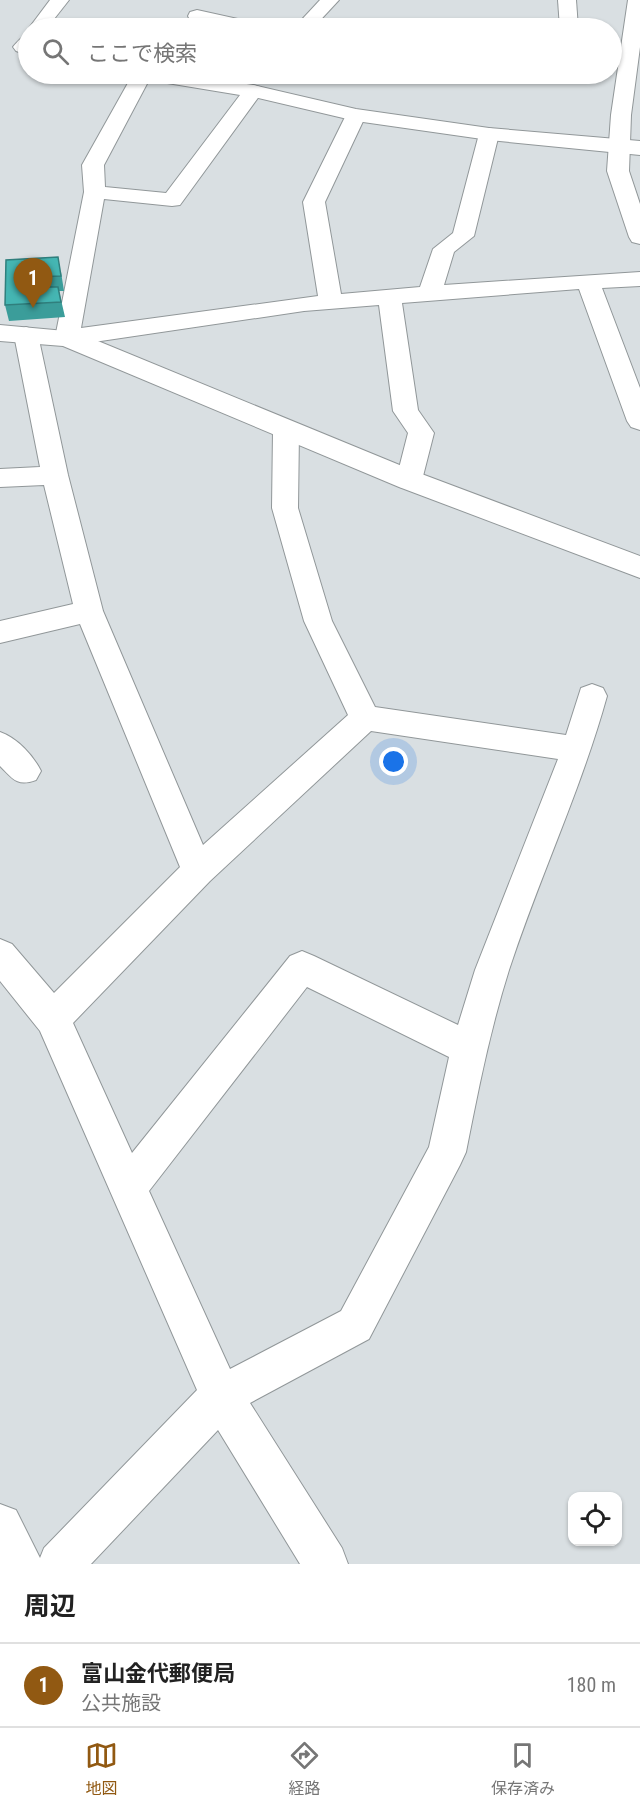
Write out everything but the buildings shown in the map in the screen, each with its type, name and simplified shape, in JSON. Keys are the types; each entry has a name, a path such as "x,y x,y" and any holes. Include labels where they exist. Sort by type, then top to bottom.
{"street":[{"path":"46,18 60,0"},
{"path":"195,18 215,0"},
{"path":"313,18 330,0"},
{"path":"567,0 568,18"},
{"path":"637,12 630,148 618,171 640,237"},
{"path":"67,338 95,192 93,165 137,84"},
{"path":"211,84 253,91 356,115 489,134 630,148"},
{"path":"95,192 172,200 253,91"},
{"path":"331,301 314,202 356,115"},
{"path":"430,292 444,249 463,236 489,134"},
{"path":"198,871 89,610 55,475 13,334 67,338 331,301 588,280 640,279"},
{"path":"588,280 640,422"},
{"path":"389,296 406,411 421,433 408,480"},
{"path":"67,338 408,480 640,567"},
{"path":"286,431 285,508 318,621 365,718"},
{"path":"0,478 55,475"},
{"path":"0,632 89,610"},
{"path":"60,1564 221,1396 355,1325 447,1152 469,1048 492,970 577,749 592,696"},
{"path":"365,718 577,749"},
{"path":"53,1019 198,871 365,718"},
{"path":"0,745 25,771"},
{"path":"0,956 53,1019 221,1396 326,1564"},
{"path":"128,1188 302,967 469,1048"},
{"path":"0,1526 20,1564"}],"place":[{"name":"富山金代郵便局","path":"33,308"}]}
